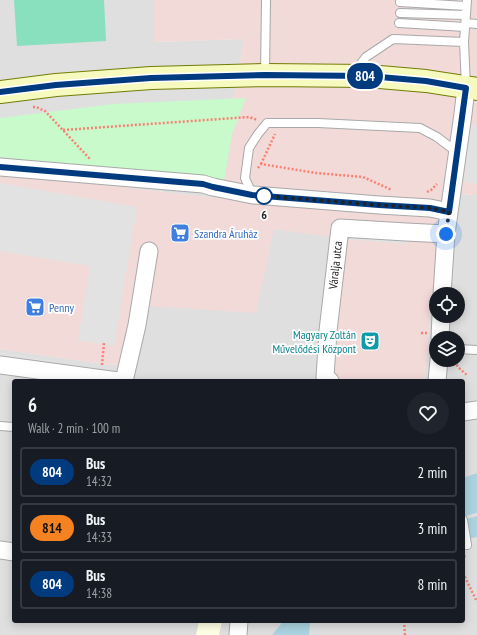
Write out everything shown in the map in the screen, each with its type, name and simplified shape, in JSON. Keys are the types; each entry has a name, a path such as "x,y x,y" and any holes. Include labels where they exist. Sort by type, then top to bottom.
{"main road":[{"path":"0,92 56,85 151,78 265,75 368,76 426,81 472,88"}],"street":[{"path":"442,287 449,212 458,153 472,88"},
{"path":"0,168 203,184 252,195 430,208 449,212"},
{"name":"Váralja utca","path":"327,379 324,377 340,228 446,234"},
{"path":"124,379 137,325 149,251"},
{"path":"0,365 103,379"},
{"path":"438,379 443,367"},
{"path":"465,412 477,410"},
{"path":"0,550 12,552"},
{"path":"238,635 239,623"}],"lane":[{"path":"265,75 266,0"},
{"path":"398,39 401,1 467,3 464,42 472,88"},
{"path":"400,13 477,24"},
{"path":"399,23 466,22"},
{"path":"351,76 366,57 393,39 464,42"},
{"path":"252,195 245,178 249,148 267,123 420,128 437,137 458,153"},
{"path":"465,349 477,350"},
{"path":"0,426 12,427"},
{"path":"465,530 468,545"}],"path":[{"path":"29,107 36,107 44,111 92,161"},
{"path":"63,130 249,117 267,123 277,130 261,164 245,178"},
{"path":"261,164 316,173 363,177 395,191"},
{"path":"426,193 440,181"},
{"path":"102,363 104,343"},
{"path":"458,367 468,376"},
{"path":"465,577 477,602"},
{"path":"404,623 405,635"}],"shaded area":[{"path":"0,0 154,0 155,42 244,39 216,198 0,173"},
{"path":"154,0 477,0 477,195 442,194 433,287 429,287 430,323 424,379 321,379 330,237 274,229 256,313 133,305 119,365 102,364 0,349 0,173 216,198 244,39 154,42"},
{"path":"477,123 477,184 464,182 468,129"},
{"path":"0,183 137,207 114,346 78,340 90,266 0,251"},
{"path":"442,194 477,195 477,635 0,635 0,349 102,364 119,365 132,305 274,229 331,236 321,379 12,379 12,623 465,623 465,379 424,379 430,323 465,323 465,287 433,287"},
{"path":"345,227 406,232 405,244 344,239"},
{"path":"0,352 95,368 93,379 38,379 0,373"},
{"path":"199,623 222,623 219,635 196,635"}],"green space":[{"path":"14,0 104,0 106,41 17,46"},
{"path":"246,98 232,134 224,181 0,157 0,118 114,104"}],"water":[{"path":"477,473 477,498 465,501 465,477"},
{"path":"477,516 477,537 465,540 465,519"},
{"path":"310,623 309,635 272,635 281,624"}],"waterway":[{"path":"465,508 477,505"}],"bus line":[{"name":"804","path":"0,92 56,85 151,78 298,74 368,76 426,81 466,88 449,212 430,208 252,195 203,184 0,167"}],"place":[{"name":"6","path":"264,196"},
{"name":"Szandra Áruház","path":"180,233"},
{"name":"Penny","path":"35,307"},
{"name":"Magyary Zoltán Művelődési Központ","path":"370,341"}],"route":[{"path":"264,196 430,208 449,212 446,234"}]}
